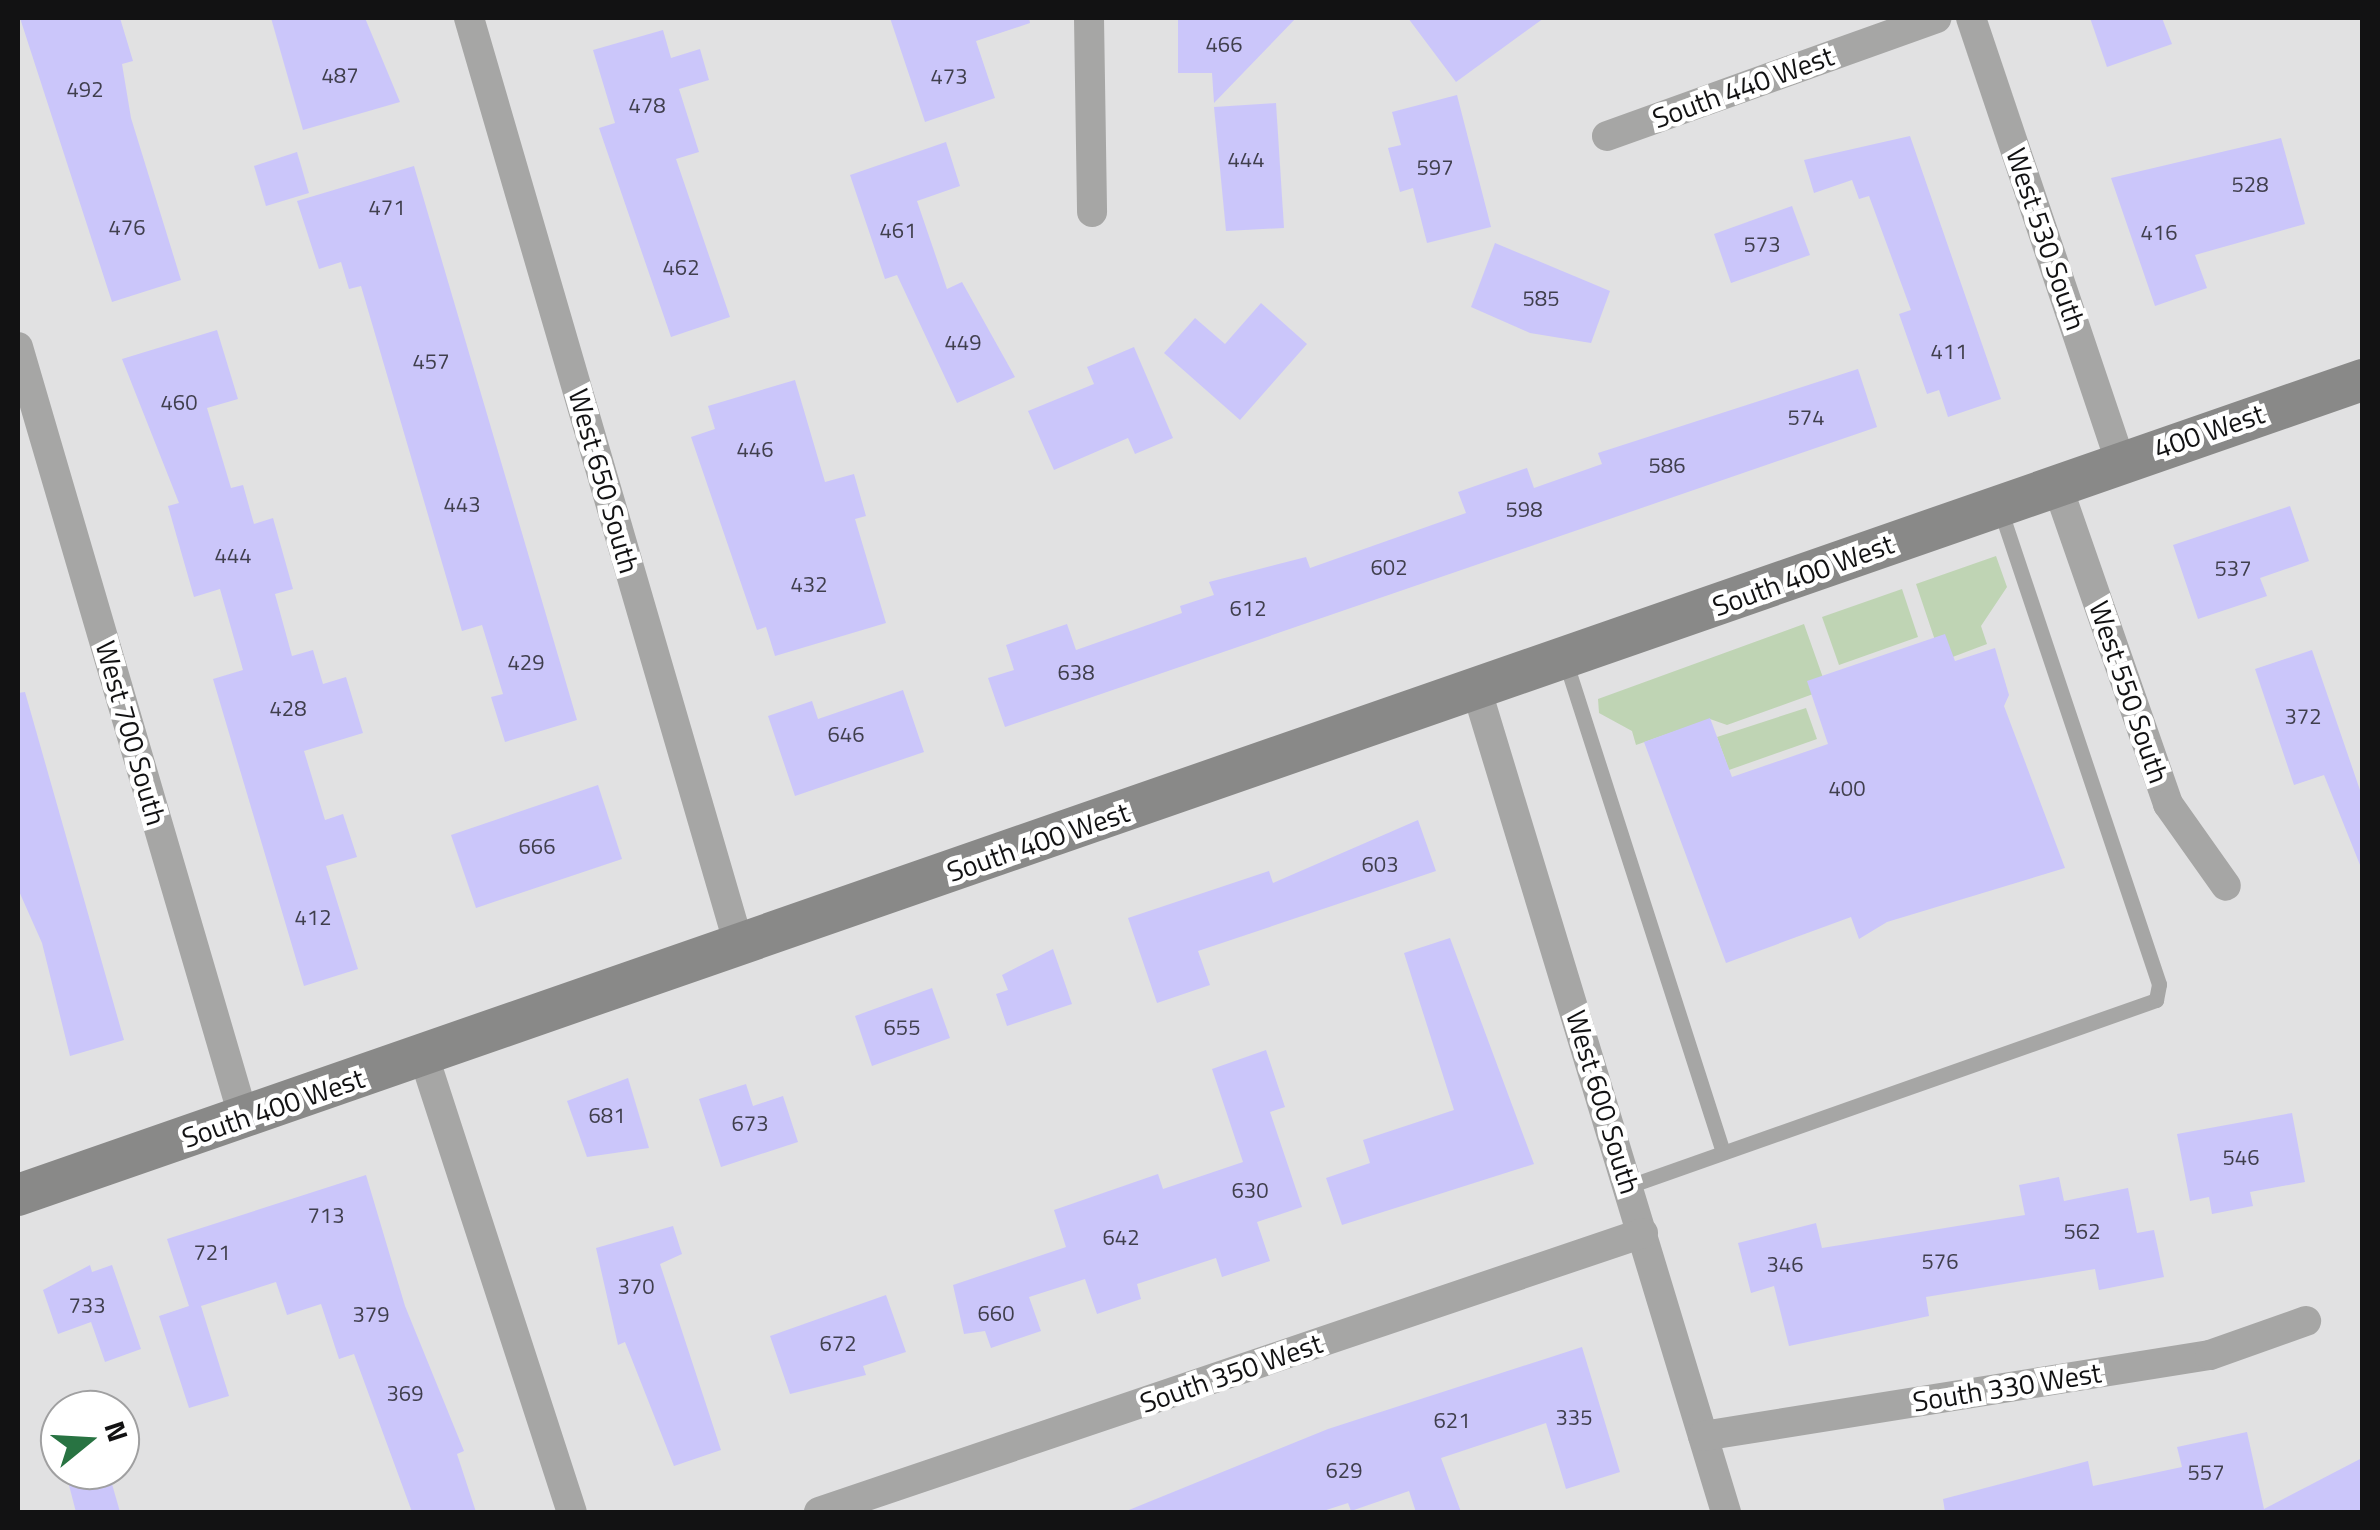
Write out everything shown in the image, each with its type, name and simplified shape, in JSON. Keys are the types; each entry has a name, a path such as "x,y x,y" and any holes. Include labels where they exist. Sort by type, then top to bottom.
{"main road":[{"name":"400 West","path":"2057,485 2362,380"},
{"name":"South 400 West","path":"18,1195 1477,692 2057,485"}],"street":[{"name":"West 650 South","path":"469,18 739,945"},
{"path":"1089,18 1092,212"},
{"name":"South 440 West","path":"1606,136 1936,18"},
{"name":"West 530 South","path":"1971,18 2120,461"},
{"name":"West 700 South","path":"18,348 244,1119"},
{"name":"West 550 South","path":"2057,485 2168,804 2226,886"},
{"name":"West 600 South","path":"1477,692 1726,1512"},
{"path":"424,1056 572,1512"},
{"name":"South 350 West","path":"819,1512 1643,1233"},
{"name":"South 330 West","path":"1702,1436 2210,1355 2306,1322"}],"lane":[{"path":"1629,1186 2156,1000 2158,984 1998,506"},
{"path":"1565,660 1723,1152"}],"green space":[{"path":"1996,556 2007,587 1981,626 1987,644 1942,661 1916,584"},
{"path":"1902,589 1918,637 1839,665 1822,617"},
{"path":"1804,624 1827,689 1727,725 1710,719 1636,745 1632,731 1599,713 1598,699"},
{"path":"1806,708 1817,739 1729,770 1717,737"}],"building":[{"path":"20,18 120,18 133,61 122,64 131,118 181,280 112,302"},
{"path":"271,18 365,18 400,102 303,130"},
{"path":"890,18 1029,18 1030,23 976,41 995,98 925,122"},
{"path":"1178,18 1296,18 1214,103 1212,73 1178,73"},
{"path":"1408,18 1544,18 1456,82"},
{"path":"2090,18 2162,18 2172,44 2107,67"},
{"path":"663,30 671,58 700,49 709,80 679,89 699,152 676,159 730,317 671,337 599,128 615,123 593,50"},
{"path":"1457,95 1491,227 1427,243 1413,188 1400,192 1388,148 1401,145 1392,112"},
{"path":"1276,103 1284,228 1226,231 1214,107"},
{"path":"1910,136 2001,399 1948,417 1939,390 1927,394 1899,314 1911,310 1869,196 1859,199 1852,180 1814,193 1804,160"},
{"path":"2281,138 2305,224 2195,255 2207,288 2155,306 2111,178"},
{"path":"946,142 960,186 917,201 947,289 962,282 1015,377 957,403 897,275 885,279 850,175"},
{"path":"297,152 309,193 266,206 254,166"},
{"path":"414,166 577,720 505,742 491,697 503,694 482,625 462,631 361,286 349,289 341,262 319,269 297,201"},
{"path":"1792,206 1810,255 1731,283 1714,234"},
{"path":"1495,243 1610,291 1591,343 1530,333 1471,307"},
{"path":"1261,303 1307,344 1240,420 1164,353 1195,318 1225,344"},
{"path":"217,330 238,399 207,408 231,488 243,485 254,524 273,518 293,589 275,594 292,656 313,650 323,684 346,677 363,733 304,751 325,820 343,814 357,857 326,866 358,969 304,986 213,679 243,670 220,589 194,597 168,506 179,503 122,359"},
{"path":"1134,347 1173,438 1135,454 1128,438 1054,470 1028,411 1094,384 1087,367"},
{"path":"1858,369 1877,427 1005,727 988,678 1014,670 1006,645 1067,624 1076,650 1182,613 1180,606 1214,595 1209,582 1306,557 1310,568 1466,513 1458,492 1527,468 1534,488 1602,464 1598,453"},
{"path":"795,380 825,482 854,474 866,516 855,519 886,623 775,656 766,627 757,630 691,437 715,429 708,406"},
{"path":"2290,506 2309,561 2260,578 2267,596 2198,619 2173,545"},
{"path":"1945,634 1955,661 1995,648 2009,695 2004,706 2065,868 1887,922 1859,939 1851,917 1726,963 1644,742 1710,718 1732,777 1828,744 1807,681"},
{"path":"2312,650 2362,796 2362,870 2324,775 2294,785 2255,669"},
{"path":"903,690 924,752 795,796 768,716 812,701 818,719"},
{"path":"25,692 124,1040 70,1056 42,943 18,889 18,693"},
{"path":"598,785 622,859 476,908 451,835"},
{"path":"1418,820 1436,871 1198,951 1210,985 1157,1003 1128,918 1269,871 1273,883"},
{"path":"1450,938 1534,1164 1342,1225 1326,1178 1370,1163 1363,1140 1454,1110 1404,953"},
{"path":"1053,949 1072,1004 1007,1026 996,994 1008,990 1002,975"},
{"path":"932,988 950,1038 872,1066 855,1016"},
{"path":"1266,1050 1285,1107 1270,1112 1302,1207 1257,1222 1270,1261 1222,1277 1216,1258 1137,1284 1141,1299 1097,1314 1085,1279 1029,1297 1041,1331 991,1348 985,1331 964,1334 953,1285 1066,1247 1054,1210 1158,1174 1163,1189 1243,1162 1212,1069"},
{"path":"628,1078 649,1148 587,1157 567,1101"},
{"path":"746,1084 753,1106 783,1096 798,1142 721,1167 699,1099"},
{"path":"2292,1113 2305,1182 2250,1192 2253,1206 2212,1214 2209,1197 2190,1201 2177,1134"},
{"path":"366,1175 405,1306 464,1451 457,1454 476,1512 412,1512 354,1354 339,1359 321,1304 287,1315 276,1282 201,1306 229,1396 189,1408 159,1316 189,1306 167,1239"},
{"path":"2059,1177 2064,1201 2128,1188 2137,1233 2154,1230 2164,1277 2099,1290 2095,1269 1926,1297 1929,1316 1789,1346 1774,1286 1751,1293 1738,1243 1816,1223 1822,1248 2025,1215 2019,1185"},
{"path":"673,1226 682,1254 660,1264 721,1450 674,1466 625,1342 618,1345 596,1248"},
{"path":"90,1265 92,1272 112,1265 141,1349 105,1362 91,1322 58,1334 43,1290"},
{"path":"886,1295 906,1352 863,1366 866,1375 790,1394 770,1336"},
{"path":"1582,1347 1620,1472 1566,1489 1546,1423 1441,1458 1461,1512 1416,1512 1409,1491 1351,1511 1348,1503 1320,1512 1124,1512 1328,1429"},
{"path":"2247,1432 2264,1509 2362,1458 2362,1512 1945,1512 1943,1499 2088,1461 2093,1486 2182,1467 2177,1447"},
{"path":"70,1490 114,1490 120,1512 76,1512"}]}
